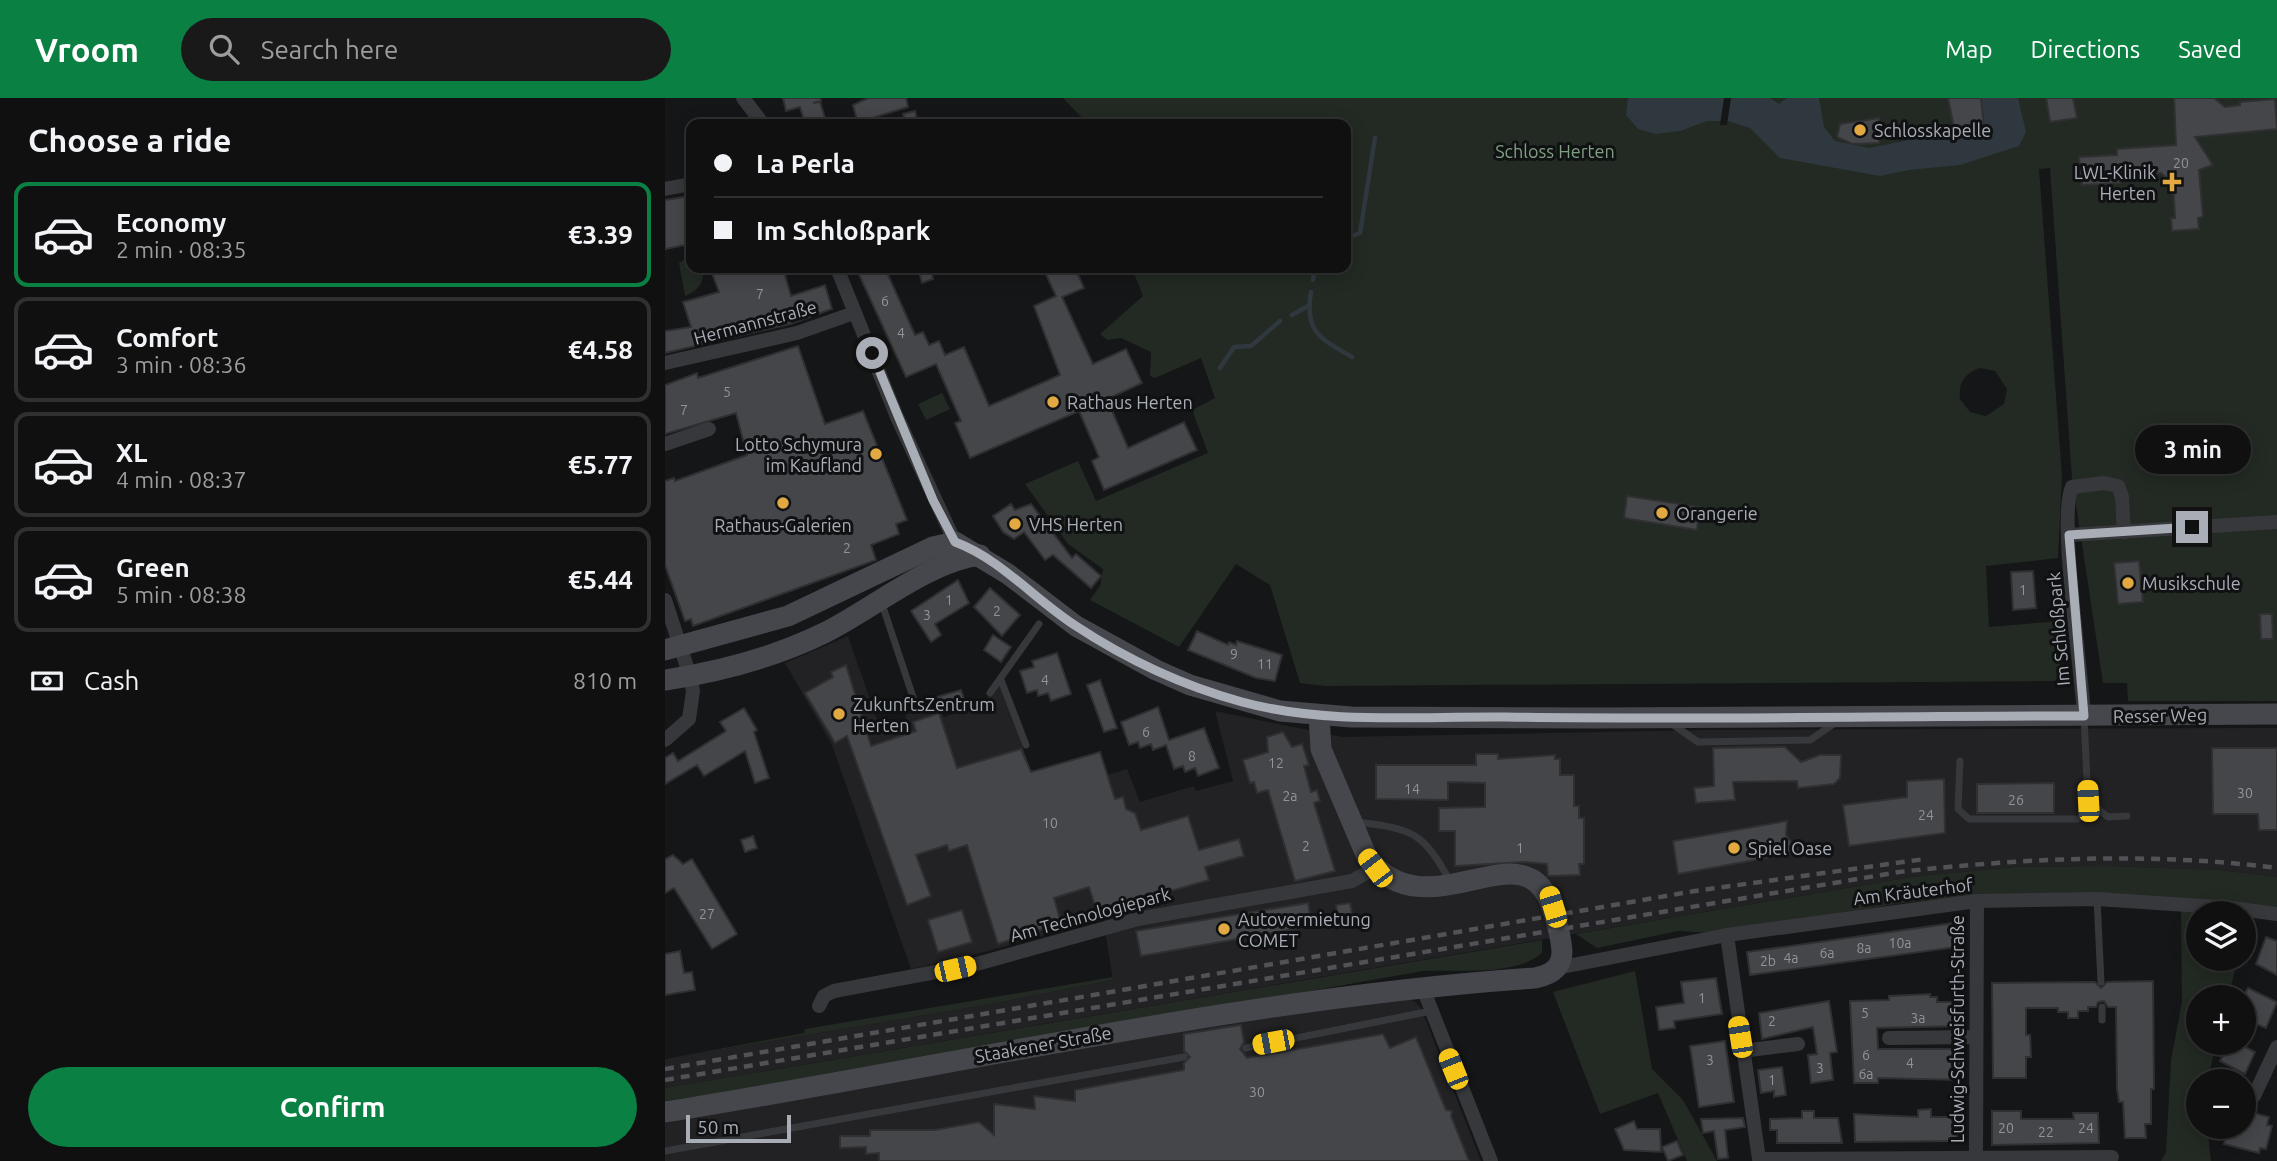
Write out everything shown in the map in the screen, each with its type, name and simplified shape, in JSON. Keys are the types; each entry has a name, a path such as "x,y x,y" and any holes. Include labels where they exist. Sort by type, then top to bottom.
{"main road":[{"name":"Resser Weg","path":"955,542 980,555 1076,626 1167,675 1241,702 1280,711 1319,715 2277,714"},
{"path":"673,649 788,616 933,547 955,542"},
{"path":"665,680 777,653 822,634 946,563 980,555"},
{"path":"1319,715 1321,749 1351,822 1375,868 1406,886 1420,888 1514,873 1539,881 1548,891 1561,942 1561,962 1557,968"},
{"name":"Staakener Straße","path":"665,1112 1231,1013 1422,986 1535,978 1549,975 1557,968"}],"street":[{"path":"743,98 759,119"},
{"path":"665,189 686,185"},
{"path":"839,273 933,500 955,542"},
{"name":"Hermannstraße","path":"665,363 797,333 854,313"},
{"path":"665,444 709,429"},
{"name":"Im Schloßpark","path":"2084,716 2069,535 2069,493 2073,487 2087,483 2109,483 2118,486 2122,496 2124,532"},
{"path":"2069,535 2277,522"},
{"path":"665,600 673,649 690,676 693,699 689,719 665,740"},
{"name":"Am Technologiepark","path":"819,1006 824,996 834,991 973,965 1138,919 1352,881 1375,868"},
{"name":"Am Kräuterhof","path":"1557,968 1727,936 1977,901 2097,898 2277,914"},
{"name":"Ludwig-Schweisfurth-Straße","path":"1976,1158 1977,901"},
{"name":"Ludwig-Schweisfurth-Straße","path":"1727,936 1759,1159 2112,1157"},
{"path":"1422,986 1491,1161"},
{"path":"1889,1038 1976,1037"},
{"path":"1742,1051 1798,1044"},
{"path":"2256,1092 2277,1047"}],"lane":[{"path":"881,602 915,703"},
{"path":"990,693 1039,624"},
{"path":"1001,680 1026,745"},
{"name":"Im Schloßpark","path":"2084,716 2088,801 2095,807"},
{"path":"1960,761 1958,809 1969,819 2078,819 2095,807 2108,817 2127,817"},
{"path":"1351,822 1411,831 1427,845 1452,884"},
{"path":"2097,898 2101,982"},
{"path":"2102,1007 2102,1020"},
{"path":"1245,1048 1431,1011"},
{"path":"665,1151 1184,1057"}],"shaded area":[{"path":"1628,98 1770,98 1779,104 1787,98 1819,98 1824,127 1835,141 1869,148 1984,125 1980,98 2018,98 2026,132 2019,146 1960,165 1880,176 1780,158 1750,128 1728,121 1707,121 1680,131 1656,134 1638,129 1626,115"},
{"path":"848,636 882,734 908,727 905,715 936,705 944,717 982,704 1001,680 1031,772 1100,752 1108,775 1127,769 1140,802 1194,786 1196,791 1233,781 1215,711 1342,737 1705,730 2277,728 2277,877 2220,870 2106,866 2014,867 1911,877 665,1088 665,1059 991,1004 1113,980 1103,919 911,969 832,745 785,663"},
{"path":"1404,998 1414,1001 1421,1008 1481,1161 665,1161 665,1122 1233,1020"}],"green space":[{"name":"Schloss Herten","path":"1063,98 2277,98 2277,701 2128,701 2127,683 2103,683 2072,478 2050,168 2039,169 2062,476 2058,558 1986,566 1989,627 2060,621 2060,674 2055,681 1325,686 1300,683 1270,585 1236,564 1179,647 1090,600 1100,586 1103,569 1068,544 1025,484 1078,461 1096,501 1208,453 1192,410 1215,398 1201,358 1155,378 1150,376 1151,352 1121,338 1107,340 1100,334 1143,296 1134,273 1351,273 1351,119 1083,119","holes":["1980,368 1995,371 2007,389 2004,404 1986,416 1970,412 1960,399 1960,388 1964,379"]},
{"path":"686,259 686,273 703,273 700,285 685,296 679,263"},
{"path":"942,393 950,409 926,420 918,404"},
{"path":"2106,866 2220,870 2277,877 2277,909 2256,908 2256,901 2186,901 2186,905 1978,895 1903,903 1713,933 1678,931 1597,948 1576,934 1911,877 2014,867"},
{"path":"2181,910 2186,910 2186,971 2235,971 2231,985 2186,985 2186,1055 2213,1055 2211,1069 2186,1069 2186,1139 2208,1139 2211,1161 2161,1161 2166,1152 2171,1060 2182,1002"},
{"path":"1542,940 1542,953 1530,961 1501,969 1423,971 790,1083 665,1101 665,1088"},
{"path":"1635,971 1652,1069 1683,1100 1717,1161 1687,1161 1658,1093 1600,1114 1553,992"},
{"path":"1113,977 1113,980 991,1004 665,1059 804,1033 805,1029"}],"pier":[{"path":"1724,98 1731,98 1727,125 1720,125"}],"building":[{"path":"783,98 820,98 821,101 813,103 820,102 825,119 804,119 800,107 786,111"},
{"path":"868,98 906,98 908,107 876,119 857,119 853,105"},
{"path":"1948,98 1981,98 1984,125 1954,128"},
{"path":"2046,98 2073,98 2077,118 2050,122"},
{"path":"2174,98 2214,98 2225,107 2240,105 2240,102 2275,99 2277,129 2195,137 2213,165 2199,170 2203,217 2198,218 2199,229 2172,231 2171,218 2175,218 2173,183 2161,173 2119,176 2120,183 2082,185 2079,157 2117,155 2117,149 2176,145"},
{"path":"915,111 917,119 904,119 903,114"},
{"name":"Schlosskapelle","path":"1879,118 1879,124 1883,124 1883,135 1880,136 1879,143 1852,144 1837,137 1840,124"},
{"path":"686,197 685,245 665,249 665,200"},
{"path":"712,273 784,273 791,296 825,285 832,309 790,324 665,353 665,331 691,327 683,302 719,292"},
{"name":"Rathaus Herten","path":"858,273 887,273 915,335 923,332 929,345 939,341 945,355 964,347 989,406 1060,375 1034,306 1056,296 1045,273 1077,273 1084,288 1062,297 1093,364 1126,349 1142,383 1107,399 1128,448 1184,422 1197,450 1104,490 1092,461 1099,457 1079,411 970,458 955,423 961,421 936,364 906,377"},
{"path":"919,273 932,273 933,279 922,283"},
{"name":"Rathaus-Galerien","path":"798,346 825,424 863,411 907,520 896,524 899,534 871,545 876,560 693,626 691,619 685,621 665,565 665,481 674,478 675,481 747,455 736,413 665,434 665,385 697,373 698,378"},
{"name":"Orangerie","path":"1627,496 1700,507 1697,530 1624,518"},
{"path":"1011,504 1015,510 1031,504 1072,558 1076,554 1101,576 1091,588 1053,555 1045,560 1024,532 1014,539 1003,532 993,516"},
{"name":"Musikschule","path":"2139,561 2143,602 2118,604 2114,563"},
{"path":"2033,571 2036,608 2013,610 2011,572"},
{"path":"958,580 969,603 935,624 941,635 931,642 911,611"},
{"path":"990,588 1020,615 1002,636 974,607"},
{"path":"2260,614 2272,614 2273,639 2261,639"},
{"path":"1197,631 1228,645 1229,642 1236,645 1237,641 1282,655 1275,681 1256,678 1188,650"},
{"path":"993,635 1011,647 1001,662 984,650"},
{"path":"1057,653 1071,694 1051,701 1048,693 1038,696 1037,690 1027,693 1020,671 1034,667 1032,661"},
{"path":"846,665 871,746 916,731 913,722 939,713 957,768 1021,749 1031,772 1100,752 1115,799 1123,797 1126,809 1135,813 1141,830 1188,816 1199,850 1239,839 1244,856 1205,867 1209,880 1097,912 1089,887 1054,898 1061,923 998,944 967,845 949,851 947,845 916,855 931,896 907,905 847,736 835,743 805,693 833,677 831,672"},
{"path":"1100,680 1117,728 1104,732 1087,685"},
{"path":"961,690 965,702 941,709 937,697"},
{"path":"1158,707 1169,740 1204,728 1219,768 1198,776 1195,768 1185,772 1183,766 1174,769 1166,745 1153,750 1151,744 1140,748 1138,742 1129,745 1121,722"},
{"path":"744,708 757,730 754,732 769,778 755,783 745,751 704,776 697,765 665,784 665,758 673,753 678,761 726,731 720,722"},
{"path":"1283,732 1292,747 1302,744 1309,765 1304,766 1311,792 1317,790 1320,801 1314,803 1335,871 1295,881 1268,790 1257,793 1254,782 1250,783 1243,760 1268,752 1267,737"},
{"path":"1785,747 1801,762 1820,755 1841,755 1840,778 1834,784 1798,788 1797,781 1733,782 1735,800 1696,803 1694,788 1714,786 1713,748"},
{"path":"2212,748 2277,748 2277,830 2259,830 2258,814 2213,814"},
{"path":"1476,754 1498,754 1498,759 1555,755 1555,759 1560,759 1560,775 1574,775 1574,806 1579,806 1579,818 1584,818 1584,864 1579,864 1580,875 1548,876 1547,864 1523,862 1455,866 1455,831 1439,831 1439,808 1485,807 1485,783 1448,782 1448,800 1376,799 1376,765 1476,765"},
{"path":"1944,779 1945,833 1849,846 1843,805 1907,797 1907,781"},
{"path":"2054,783 2054,813 1977,813 1977,784"},
{"name":"Spiel Oase","path":"1787,821 1786,835 1799,852 1678,874 1673,841"},
{"path":"753,836 757,848 745,852 741,840"},
{"path":"673,855 683,864 692,859 737,934 712,949 674,888 665,893 665,859"},
{"name":"Autovermietung COMET","path":"1308,903 1312,926 1141,956 1136,931"},
{"path":"1350,903 1354,924 1339,926 1336,905"},
{"path":"962,910 972,942 938,952 928,920"},
{"path":"1954,923 1957,947 1750,975 1747,952"},
{"path":"2266,937 2277,941 2277,975 2256,964"},
{"path":"680,951 684,973 692,972 695,990 665,995 665,954"},
{"path":"1716,978 1722,1014 1674,1021 1675,1028 1659,1030 1656,1007 1684,1003 1681,982"},
{"path":"2153,981 2154,1089 2151,1089 2151,1124 2145,1124 2146,1138 2125,1138 2123,1102 2119,1102 2117,1089 2116,1007 2108,1007 2104,1001 2098,1002 2096,1007 2088,1007 2088,1011 2078,1011 2078,1018 2068,1018 2068,1012 2058,1012 2058,1008 2026,1008 2026,1035 2030,1035 2031,1057 2026,1057 2026,1078 1993,1078 1992,983 2095,982 2101,988 2107,982"},
{"path":"2256,992 2277,1002 2266,1028 2256,1024"},
{"path":"1930,994 1930,997 1937,997 1937,1002 1962,1002 1962,1026 1877,1028 1878,1049 1961,1049 1962,1080 1878,1078 1878,1083 1854,1083 1850,1001 1889,1000 1889,996"},
{"path":"1829,1001 1837,1052 1830,1053 1833,1080 1811,1083 1808,1055 1817,1054 1813,1027 1762,1039 1759,1013"},
{"path":"1241,1025 1244,1042 1240,1049 1247,1058 1383,1034 1390,1048 1416,1037 1446,1110 1452,1111 1451,1116 1469,1161 879,1161 879,1153 866,1154 866,1147 840,1148 840,1136 870,1136 870,1130 935,1130 979,1122 994,1135 994,1104 1035,1109 1034,1096 1075,1101 1075,1090 1184,1070 1184,1063 1190,1057 1184,1051 1184,1034"},
{"path":"1725,1041 1734,1102 1699,1107 1690,1046"},
{"path":"2223,1055 2254,1055 2247,1069 2235,1069 2220,1061"},
{"path":"1782,1067 1786,1095 1774,1097 1774,1091 1761,1093 1758,1070"},
{"path":"1931,1109 1931,1117 1962,1117 1963,1129 1957,1128 1957,1141 1855,1142 1854,1114 1918,1117 1918,1110"},
{"path":"1802,1111 1814,1111 1814,1118 1838,1118 1842,1143 1777,1143 1777,1130 1770,1130 1770,1119 1802,1118"},
{"path":"1992,1111 2021,1111 2021,1119 2074,1119 2073,1113 2098,1113 2099,1143 1992,1145"},
{"path":"2256,1114 2269,1117 2267,1125 2272,1126 2266,1149 2260,1148 2259,1153 2224,1144 2225,1139 2256,1139"},
{"path":"1743,1118 1745,1127 1725,1130 1728,1158 1718,1159 1714,1131 1703,1133 1701,1119"},
{"path":"1634,1121 1637,1129 1660,1129 1661,1152 1624,1150 1615,1129"},
{"path":"1677,1141 1683,1155 1668,1161 1662,1147"}],"waterway":[{"path":"1352,236 1360,233 1375,138"},
{"path":"1313,280 1314,273"},
{"path":"1311,292 1310,317 1317,333 1352,357"},
{"path":"1292,315 1308,306"},
{"path":"1220,368 1234,347 1251,346 1280,321"}],"railway":[{"path":"665,1069 1695,891 1925,859"},
{"path":"665,1080 1899,872 1994,863 2088,859 2183,860 2277,868"}],"place":[{"name":"Schlosskapelle","path":"1860,130"},
{"name":"LWL-Klinik Herten","path":"2172,182"},
{"name":"Rathaus Herten","path":"1053,402"},
{"name":"Lotto Schymura im Kaufland","path":"876,454"},
{"name":"Rathaus-Galerien","path":"783,503"},
{"name":"Orangerie","path":"1662,513"},
{"name":"VHS Herten","path":"1015,524"},
{"name":"Musikschule","path":"2128,583"},
{"name":"ZukunftsZentrum Herten","path":"839,714"},
{"name":"Spiel Oase","path":"1734,848"},
{"name":"Autovermietung COMET","path":"1224,929"}],"route":[{"path":"872,353 933,500 955,542 968,547 1008,574 1076,626 1156,670 1241,702 1280,711 1351,716 1598,718 2084,716 2069,535 2192,527"}]}
